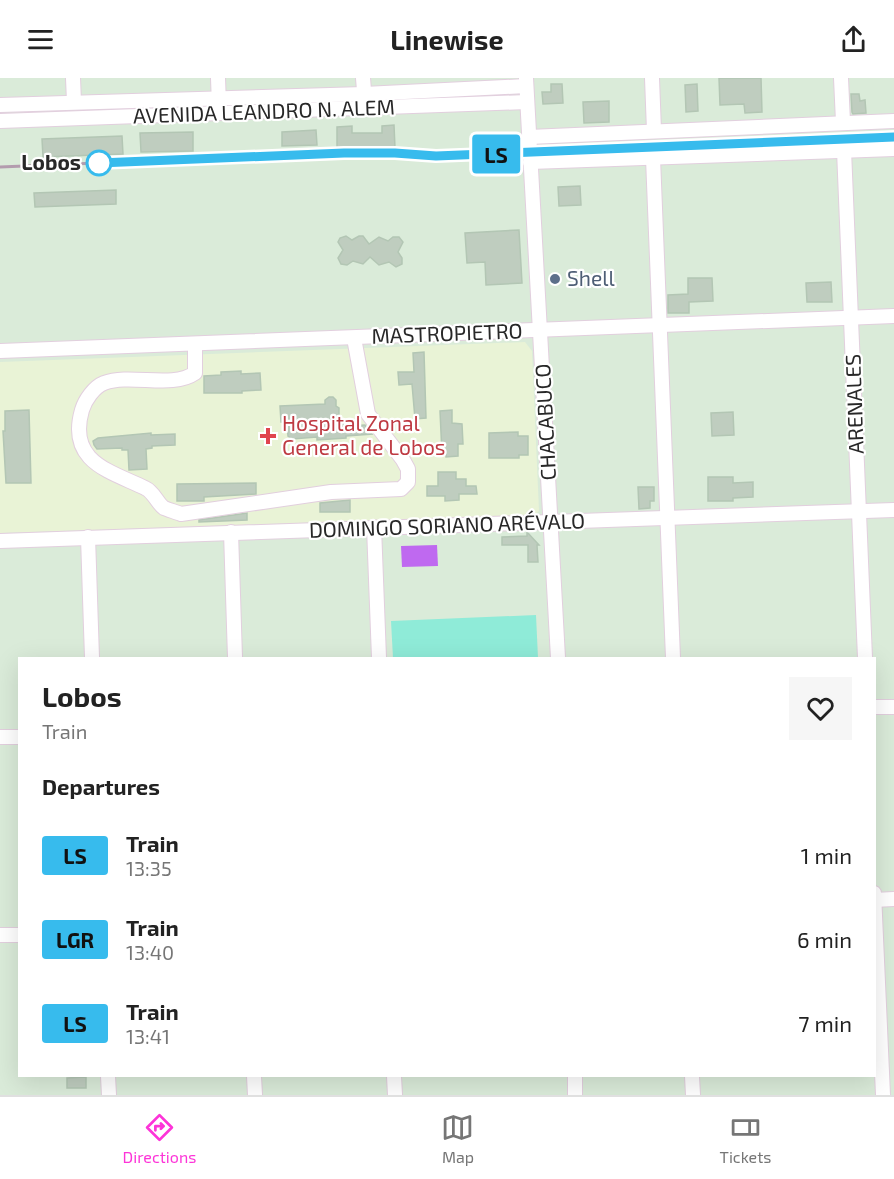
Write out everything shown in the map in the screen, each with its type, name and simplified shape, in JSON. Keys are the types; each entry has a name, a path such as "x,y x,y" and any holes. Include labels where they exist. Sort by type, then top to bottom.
{"street":[{"path":"73,78 74,102"},
{"path":"218,78 219,113"},
{"path":"363,78 365,108"},
{"path":"652,78 654,131"},
{"path":"841,78 843,123"},
{"name":"AVENIDA LEANDRO N. ALEM","path":"0,105 364,94 526,82"},
{"name":"CHACABUCO","path":"526,82 558,657"},
{"path":"110,101 110,117"},
{"name":"AVENIDA LEANDRO N. ALEM","path":"0,121 527,102"},
{"path":"35,103 35,120"},
{"path":"529,137 894,121"},
{"path":"530,162 894,149"},
{"name":"ARENALES","path":"844,150 865,657"},
{"path":"653,158 673,657"},
{"name":"MASTROPIETRO","path":"0,351 894,316"},
{"path":"195,344 195,373 191,376 181,379 104,383 92,392 84,403 80,416 80,433 84,453 105,471 148,489 163,507 181,514 331,492 400,489 408,482 408,470 403,460 368,414 354,338"},
{"name":"DOMINGO SORIANO ARÉVALO","path":"0,541 894,510"},
{"path":"374,527 379,657"},
{"path":"231,532 236,657"},
{"path":"88,537 92,657"},
{"path":"876,707 894,707"},
{"path":"0,737 18,736"},
{"path":"876,900 894,899"},
{"path":"876,924 883,1095"},
{"path":"0,935 18,935"},
{"path":"108,1077 109,1095"},
{"path":"254,1077 255,1095"},
{"path":"394,1077 395,1095"},
{"path":"575,1077 575,1095"},
{"path":"692,1077 693,1095"}],"shaded area":[{"name":"Hospital Zonal General de Lobos","path":"525,342 532,351 539,511 535,515 0,533 0,362"},
{"path":"437,545 438,566 402,567 401,546"},
{"path":"536,615 538,657 393,657 391,621"}],"building":[{"path":"719,78 761,78 762,112 745,113 744,104 720,105"},
{"path":"551,84 562,84 563,103 543,104 542,92 551,92"},
{"path":"697,84 698,111 686,112 685,85"},
{"path":"851,94 859,94 860,101 865,100 866,113 853,114"},
{"path":"609,101 609,122 584,123 583,102"},
{"path":"394,125 395,148 337,149 337,127 352,126 352,133 382,133 382,126"},
{"path":"316,130 317,145 282,146 282,132"},
{"path":"193,132 193,151 141,152 140,133"},
{"path":"122,136 123,154 43,157 42,139"},
{"path":"580,186 581,205 559,206 558,187"},
{"path":"116,190 116,204 35,207 34,193"},
{"path":"519,230 522,283 486,285 485,262 467,263 465,233"},
{"path":"346,236 352,240 363,236 369,244 379,237 388,241 393,237 399,237 403,242 398,252 402,258 402,264 396,267 389,262 379,265 370,257 363,264 353,261 347,265 341,264 338,258 343,250 338,242 340,238"},
{"path":"688,278 712,278 713,301 689,302 689,313 668,313 668,295 688,294"},
{"path":"831,282 832,302 807,302 806,283"},
{"path":"424,352 426,418 415,419 412,384 399,385 398,372 414,372 413,353"},
{"path":"241,371 241,374 260,373 261,390 242,391 242,393 204,393 204,376"},
{"path":"329,397 336,400 336,406 339,408 339,422 345,422 345,426 365,425 372,434 317,440 317,437 292,439 288,436 287,422 281,422 280,406 325,404 325,400"},
{"path":"29,410 31,483 6,483 3,431 5,431 5,411"},
{"path":"452,410 452,423 462,424 463,444 458,444 458,456 446,457 446,454 442,454 440,411"},
{"path":"733,412 734,435 712,436 711,413"},
{"path":"518,432 518,436 528,436 528,455 519,455 519,458 489,458 489,433"},
{"path":"151,433 151,435 175,434 175,445 152,446 146,449 147,469 129,470 128,450 122,450 122,448 97,449 93,441 98,438"},
{"path":"438,472 456,472 456,479 466,479 466,486 476,486 477,494 459,494 459,500 445,501 445,496 427,496 427,486 438,486"},
{"path":"708,477 733,477 733,483 753,482 753,497 733,498 733,501 708,501"},
{"path":"256,483 256,494 204,497 204,501 177,501 177,484"},
{"path":"638,487 654,487 654,501 650,501 650,508 639,509"},
{"path":"350,500 350,512 320,512 320,503"},
{"path":"247,513 247,520 199,522 199,520"},
{"path":"527,532 539,545 537,545 538,562 528,562 528,545 502,545 502,537 527,536"},
{"path":"86,1077 86,1088 67,1088 67,1078"}],"railway":[{"path":"0,167 344,153 436,156 894,137"}],"train":[{"name":"LS","path":"99,163 344,153 436,156 530,153 894,137"}],"place":[{"name":"Lobos","path":"99,163"},
{"name":"Shell","path":"555,279"},
{"name":"Hospital Zonal General de Lobos","path":"268,436"}]}
